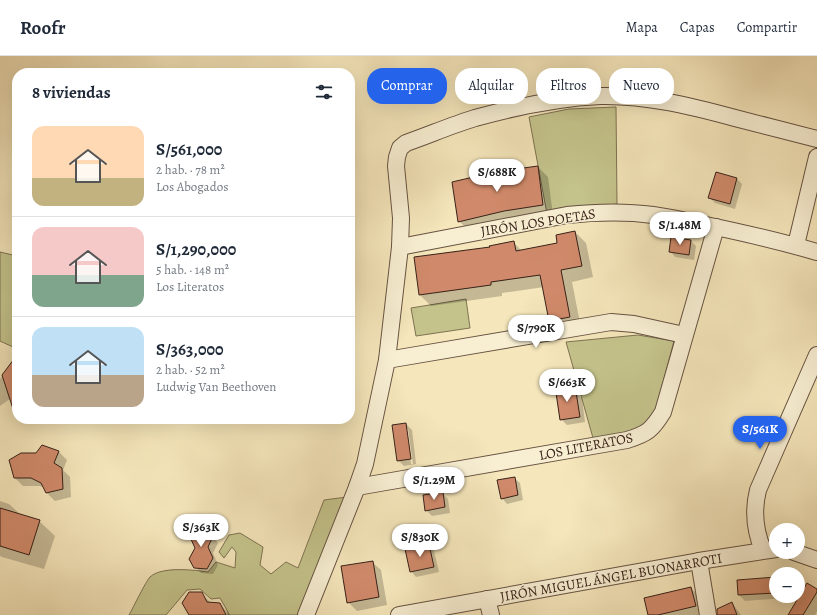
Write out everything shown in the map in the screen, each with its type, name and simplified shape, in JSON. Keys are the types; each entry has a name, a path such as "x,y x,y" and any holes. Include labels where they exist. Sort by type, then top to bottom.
{"street":[{"path":"306,615 365,464 387,360 400,247 401,218 396,156 400,148 406,143 474,119 518,108 561,100 601,96 639,98 672,102 817,139"},
{"path":"796,245 817,157"},
{"name":"JIRÓN LOS POETAS","path":"400,247 567,216 595,212 625,212 654,215 716,227 796,245 817,252"},
{"name":"LOS LITERATOS","path":"357,487 621,441 643,435 655,425 663,412 716,227"},
{"path":"387,360 611,322 634,324 684,335"},
{"path":"769,549 759,539 755,508 758,490 817,355"},
{"name":"JIRÓN MIGUEL ÁNGEL BUONARROTI","path":"399,615 699,561 769,550"},
{"path":"805,556 817,560"},
{"path":"699,561 708,615"},
{"path":"487,599 490,615"}],"shaded area":[{"path":"616,107 617,204 547,214 529,117 569,109"},
{"path":"0,252 12,255 12,347 0,341"},
{"path":"466,299 470,328 416,336 411,308"},
{"path":"638,335 674,341 653,420 636,432 593,438 566,342"},
{"path":"347,497 298,615 228,615 228,612 220,598 211,599 200,589 187,590 166,615 129,615 148,579 155,574 170,570 195,570 208,572 216,562 235,568 236,552 232,547 224,558 219,552 229,535 240,533 263,547 260,565 271,574 286,562 298,568 324,500"}],"building":[{"path":"538,166 543,205 504,211 458,222 452,182 495,172"},
{"path":"716,172 737,178 730,204 708,198"},
{"path":"575,231 582,266 561,270 570,317 549,321 540,275 491,282 491,285 419,295 414,257 490,247 489,246 514,241 516,251 557,243 556,235"},
{"path":"671,237 691,240 689,255 669,252"},
{"path":"12,362 12,406 2,375"},
{"path":"568,383 569,393 576,392 580,417 560,420 555,386"},
{"path":"406,423 411,459 397,461 392,425"},
{"path":"42,445 59,451 54,463 62,468 63,489 46,493 41,483 31,478 14,478 9,460 21,453 36,453"},
{"path":"515,477 518,495 501,499 497,480"},
{"path":"443,492 445,507 425,511 423,495"},
{"path":"0,508 40,520 29,555 0,546"},
{"path":"195,528 207,528 213,536 208,547 213,558 207,569 194,568 189,559 195,548 190,537"},
{"path":"429,544 434,567 410,572 405,549"},
{"path":"373,561 379,597 347,603 341,566"},
{"path":"769,578 769,593 738,595 737,580"},
{"path":"807,583 817,589 817,592 803,615 788,615 795,603 805,603 805,586"},
{"path":"691,587 696,606 658,615 648,615 644,598"},
{"path":"189,592 202,592 207,602 220,603 226,615 189,615 182,603"},
{"path":"732,602 737,615 717,615 717,609"}]}
